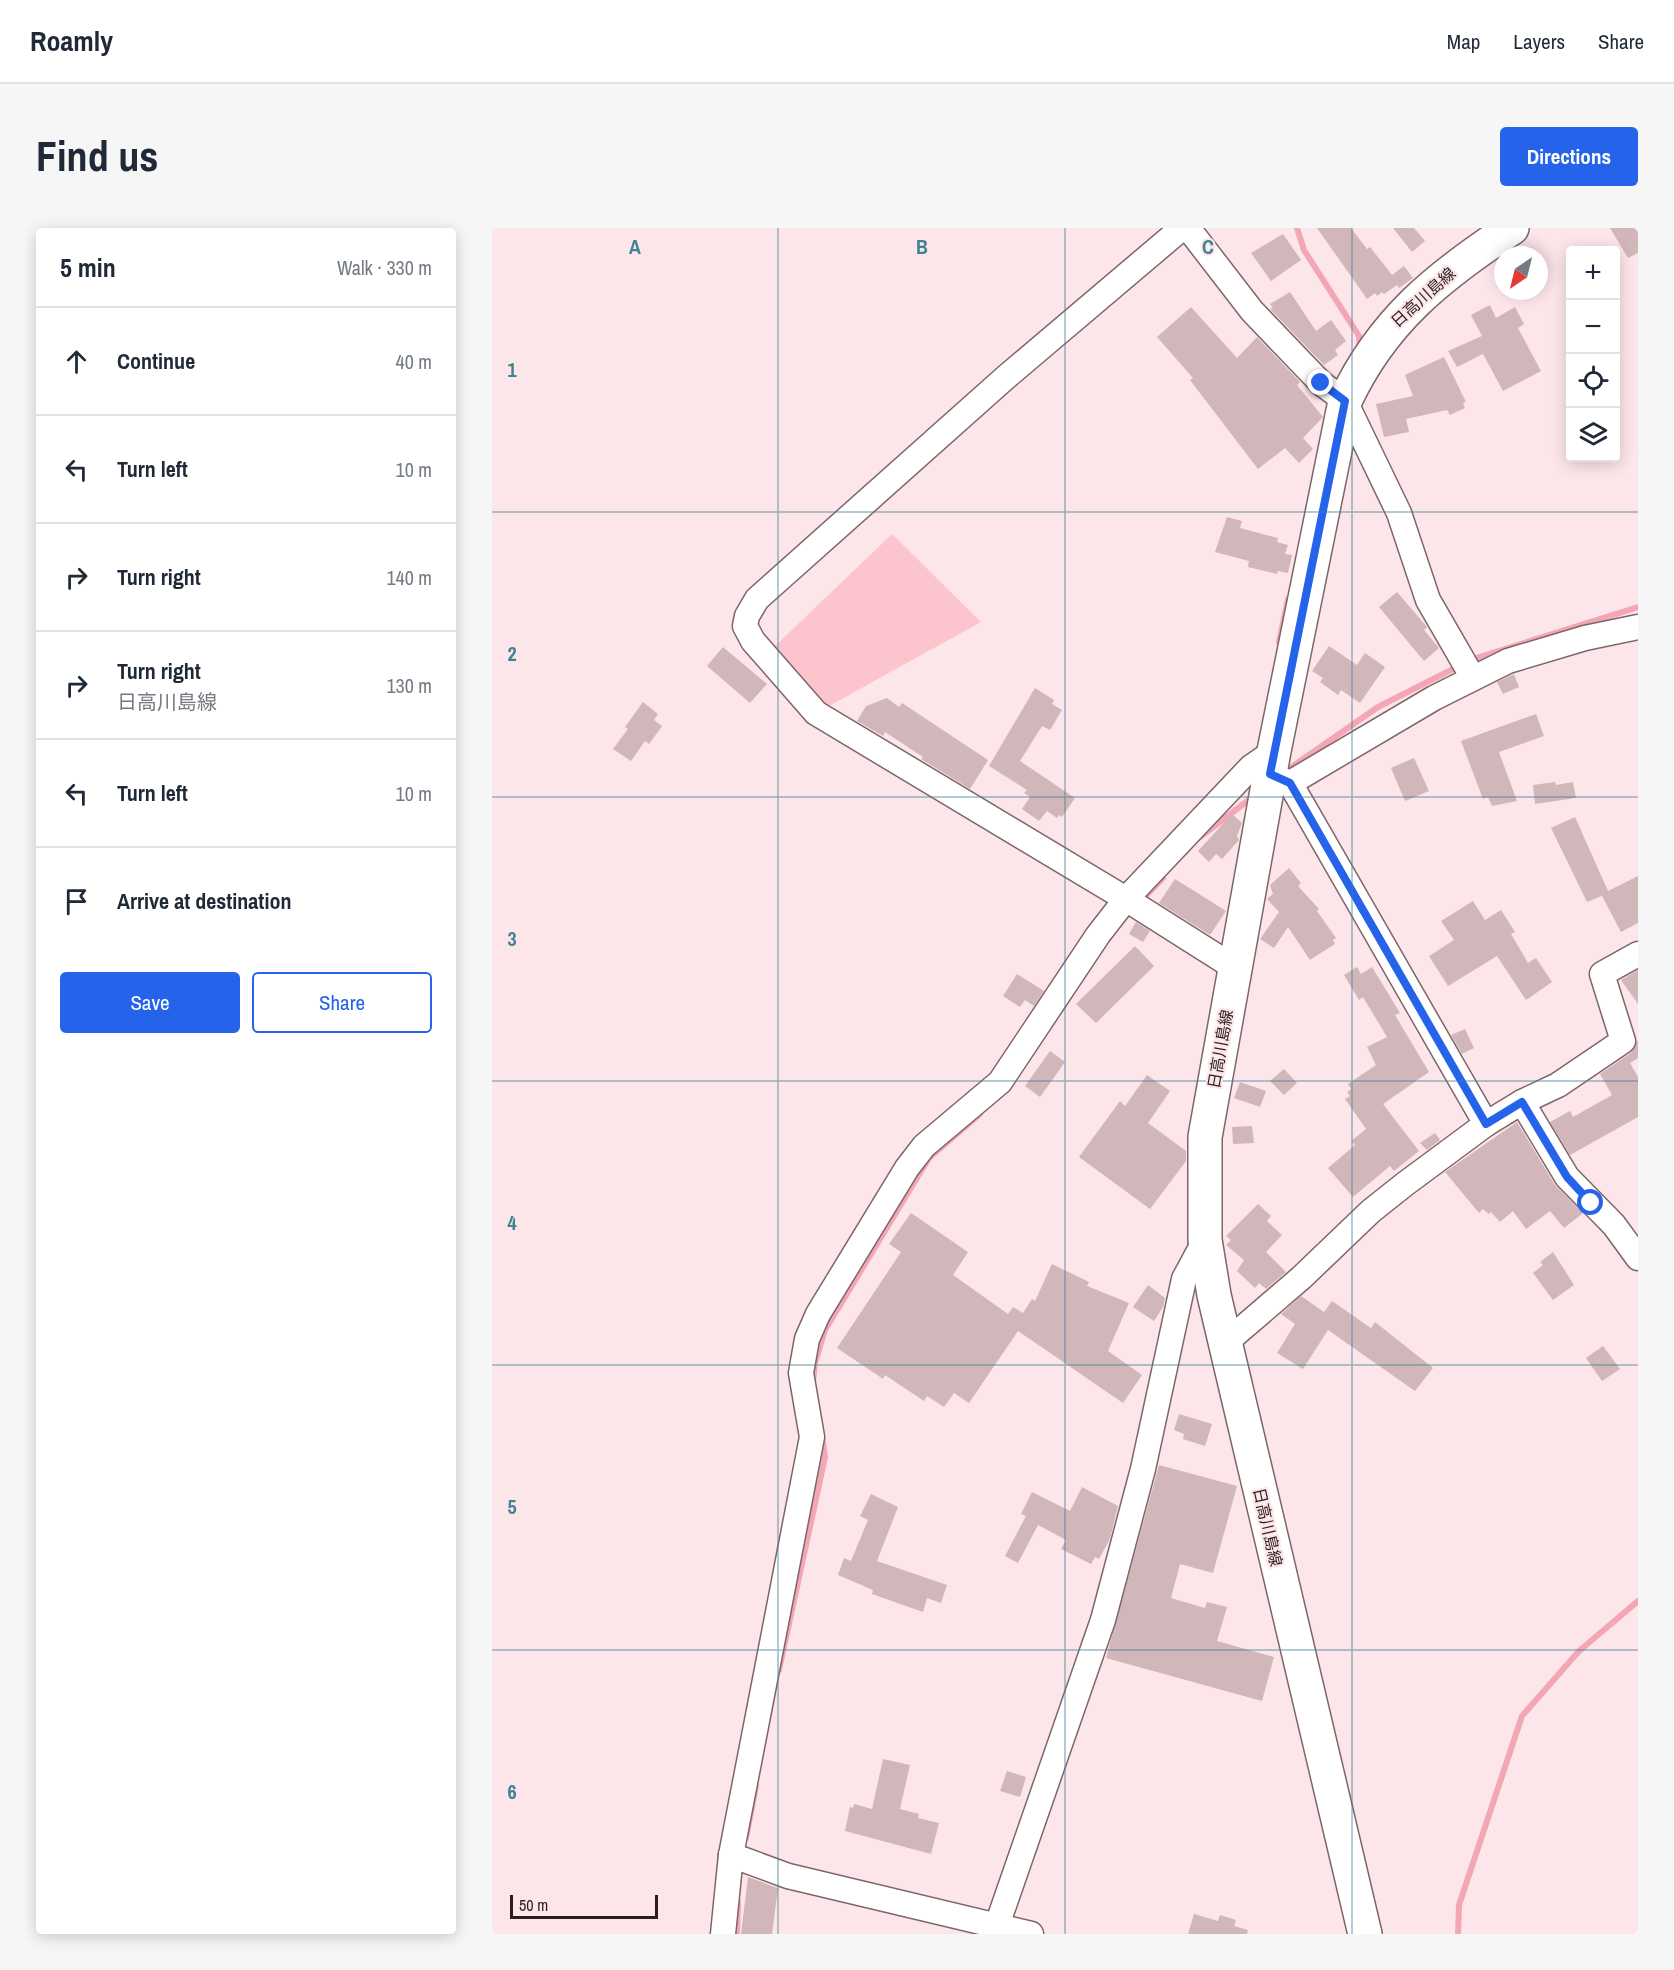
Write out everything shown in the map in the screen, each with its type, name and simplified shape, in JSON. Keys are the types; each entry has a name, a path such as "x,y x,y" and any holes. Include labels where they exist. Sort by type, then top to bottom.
{"main road":[{"name":"日高川島線","path":"1365,1934 1224,1344 1205,1240 1203,1191 1206,1137 1235,968 1278,769 1345,401 1367,358 1392,324 1452,270 1512,228"}],"street":[{"path":"1182,228 1005,378 757,599 747,616 745,626 753,641 816,713 1126,899 1235,968"},
{"path":"1188,228 1252,311 1321,383 1345,401 1399,513 1428,600 1473,678"},
{"path":"723,1934 731,1855 812,1437 801,1373 807,1339 818,1314 907,1168 924,1146 1000,1082 1098,935 1126,899 1251,767 1278,769 1434,698 1508,661 1585,638 1638,627"},
{"path":"1278,769 1486,1124"},
{"path":"1224,1344 1301,1278 1371,1211 1486,1124 1522,1102 1558,1085 1623,1041 1602,974 1638,954"},
{"path":"1522,1102 1567,1177 1614,1225 1638,1258"},
{"path":"996,1929 1103,1620 1143,1469 1184,1279 1205,1240"},
{"path":"731,1855 788,1876 996,1929 1031,1934"}],"shaded area":[{"path":"892,534 981,622 829,706 820,702 773,648"}],"building":[{"path":"1317,228 1351,228 1367,249 1370,247 1392,275 1404,266 1413,278 1399,288 1397,285 1384,294 1382,292 1377,296 1375,293 1367,299"},
{"path":"1393,228 1414,228 1425,241 1412,252"},
{"path":"1610,228 1638,228 1638,253 1628,258"},
{"path":"1283,234 1301,260 1271,281 1251,253"},
{"path":"1290,292 1316,331 1331,320 1346,341 1335,350 1338,355 1324,365 1270,309 1273,308 1270,304"},
{"path":"1490,305 1496,318 1515,307 1524,324 1518,328 1541,371 1503,391 1483,354 1457,367 1448,351 1482,336 1471,315"},
{"path":"1191,307 1237,358 1257,337 1300,382 1297,385 1323,417 1303,438 1313,449 1299,463 1285,448 1258,469 1190,380 1193,378 1157,337"},
{"path":"1444,357 1466,402 1463,403 1465,408 1450,415 1447,410 1406,419 1409,432 1384,437 1376,404 1413,396 1405,375"},
{"path":"1227,517 1242,521 1240,528 1278,538 1277,542 1288,545 1285,554 1292,555 1288,573 1278,571 1277,574 1248,567 1249,561 1215,552"},
{"path":"1397,592 1427,627 1424,630 1439,648 1424,661 1379,607"},
{"path":"1329,646 1357,665 1365,653 1385,667 1360,703 1341,690 1338,695 1320,682 1323,678 1312,671"},
{"path":"723,647 767,684 750,703 707,666"},
{"path":"1514,674 1519,687 1503,694 1497,682"},
{"path":"1035,688 1054,700 1052,704 1062,710 1050,730 1042,726 1020,761 1075,798 1062,817 1059,815 1057,818 1047,811 1039,821 1022,809 1030,797 1024,793 1027,790 989,766"},
{"path":"887,698 899,707 902,703 988,760 970,789 921,759 923,757 885,732 883,736 857,721 866,706"},
{"path":"643,702 658,714 654,720 662,726 649,744 645,741 631,761 613,749 628,729 625,727"},
{"path":"1536,714 1544,736 1499,752 1517,801 1492,806 1488,797 1483,799 1461,741"},
{"path":"1414,758 1429,791 1405,801 1391,768"},
{"path":"1555,782 1556,785 1573,782 1576,798 1535,804 1533,785"},
{"path":"1232,814 1242,823 1237,836 1239,840 1222,859 1216,854 1209,862 1198,851"},
{"path":"1575,817 1608,891 1638,876 1638,923 1621,932 1602,896 1587,902 1551,828"},
{"path":"1289,868 1301,883 1298,886 1319,909 1317,911 1336,938 1333,940 1335,944 1310,960 1288,927 1274,948 1260,939 1279,912 1267,899 1273,894 1270,885"},
{"path":"1175,879 1226,911 1210,935 1159,903"},
{"path":"1473,901 1485,920 1501,910 1515,932 1511,934 1528,963 1536,958 1552,982 1526,1000 1497,956 1448,986 1429,956 1454,940 1441,921"},
{"path":"1136,922 1150,931 1143,942 1129,934"},
{"path":"1135,946 1154,966 1096,1023 1076,1004"},
{"path":"1357,967 1361,974 1372,967 1400,1013 1395,1015 1429,1072 1383,1104 1419,1151 1394,1171 1390,1166 1353,1197 1328,1168 1355,1145 1351,1141 1366,1129 1345,1099 1350,1096 1347,1092 1351,1089 1348,1084 1376,1065 1367,1047 1387,1037 1363,997 1359,1000 1344,975"},
{"path":"1638,970 1638,1004 1621,980"},
{"path":"1017,974 1044,991 1034,1006 1025,1000 1020,1007 1003,996"},
{"path":"1465,1029 1474,1048 1462,1054 1451,1035"},
{"path":"1638,1040 1638,1058 1630,1063 1638,1077 1638,1117 1570,1155 1550,1122 1570,1111 1573,1117 1612,1095 1600,1074 1631,1053"},
{"path":"1050,1051 1065,1062 1040,1097 1025,1086"},
{"path":"1284,1069 1297,1083 1284,1095 1270,1081"},
{"path":"1147,1075 1170,1091 1148,1123 1186,1151 1186,1161 1150,1209 1079,1157 1120,1101 1125,1106"},
{"path":"1240,1082 1266,1091 1260,1107 1234,1098"},
{"path":"1517,1122 1555,1185 1583,1213 1564,1228 1550,1211 1526,1229 1513,1211 1500,1222 1491,1212 1489,1214 1483,1209 1479,1213 1445,1172"},
{"path":"1252,1126 1254,1143 1233,1144 1232,1127"},
{"path":"1435,1133 1440,1140 1427,1150 1420,1143"},
{"path":"1258,1204 1271,1216 1267,1221 1282,1235 1266,1252 1286,1272 1266,1289 1259,1283 1255,1288 1237,1271 1244,1260 1226,1245 1231,1240 1226,1236"},
{"path":"911,1213 968,1252 953,1275 1008,1314 1013,1307 1023,1313 1032,1299 1035,1301 1052,1264 1089,1282 1087,1286 1129,1303 1108,1351 1142,1375 1123,1403 1018,1331 969,1403 954,1393 944,1407 927,1396 924,1401 885,1375 883,1379 837,1348 901,1252 889,1244"},
{"path":"1553,1252 1574,1285 1553,1300 1533,1273 1543,1265 1540,1262"},
{"path":"1148,1285 1165,1298 1163,1307 1154,1321 1133,1307"},
{"path":"1301,1296 1324,1312 1332,1301 1371,1328 1375,1322 1433,1368 1415,1391 1328,1330 1303,1369 1277,1353 1295,1324 1281,1314"},
{"path":"1603,1346 1620,1369 1602,1381 1586,1358"},
{"path":"1179,1414 1212,1424 1205,1446 1183,1439 1184,1434 1174,1430"},
{"path":"1159,1465 1237,1486 1213,1573 1180,1564 1171,1598 1205,1608 1207,1602 1227,1607 1217,1641 1274,1657 1262,1701 1106,1658"},
{"path":"1082,1487 1118,1506 1110,1539 1099,1559 1095,1557 1091,1564 1061,1549 1066,1540 1038,1525 1018,1563 1005,1556 1026,1516 1021,1514 1032,1492 1070,1511"},
{"path":"871,1494 898,1507 877,1561 947,1585 941,1603 927,1598 923,1612 872,1594 873,1590 838,1575 844,1558 851,1561 868,1520 860,1516"},
{"path":"883,1759 910,1765 900,1809 919,1814 918,1818 939,1823 931,1854 845,1831 850,1807 853,1808 854,1804 872,1809"},
{"path":"1007,1771 1026,1777 1020,1797 1000,1791"},
{"path":"748,1877 778,1888 772,1934 741,1934"},
{"path":"1194,1914 1218,1921 1220,1915 1236,1920 1234,1926 1248,1930 1247,1934 1188,1934"}],"waterway":[{"path":"1297,228 1304,250 1359,336 1360,350"},
{"path":"1279,642 1288,599 1296,599"},
{"path":"1470,660 1638,607"},
{"path":"1283,773 1378,707 1461,665"},
{"path":"1200,837 1254,796"},
{"path":"1141,901 1163,878"},
{"path":"813,1382 815,1363 825,1330 929,1158 980,1114"},
{"path":"779,1670 825,1457 822,1437"},
{"path":"1458,1934 1459,1905 1522,1716 1579,1651 1638,1601"},
{"path":"746,1838 756,1786"},
{"path":"737,1934 738,1902"}],"route":[{"path":"1321,383 1345,401 1270,774 1290,783 1486,1124 1522,1102 1567,1177 1591,1203"}]}
